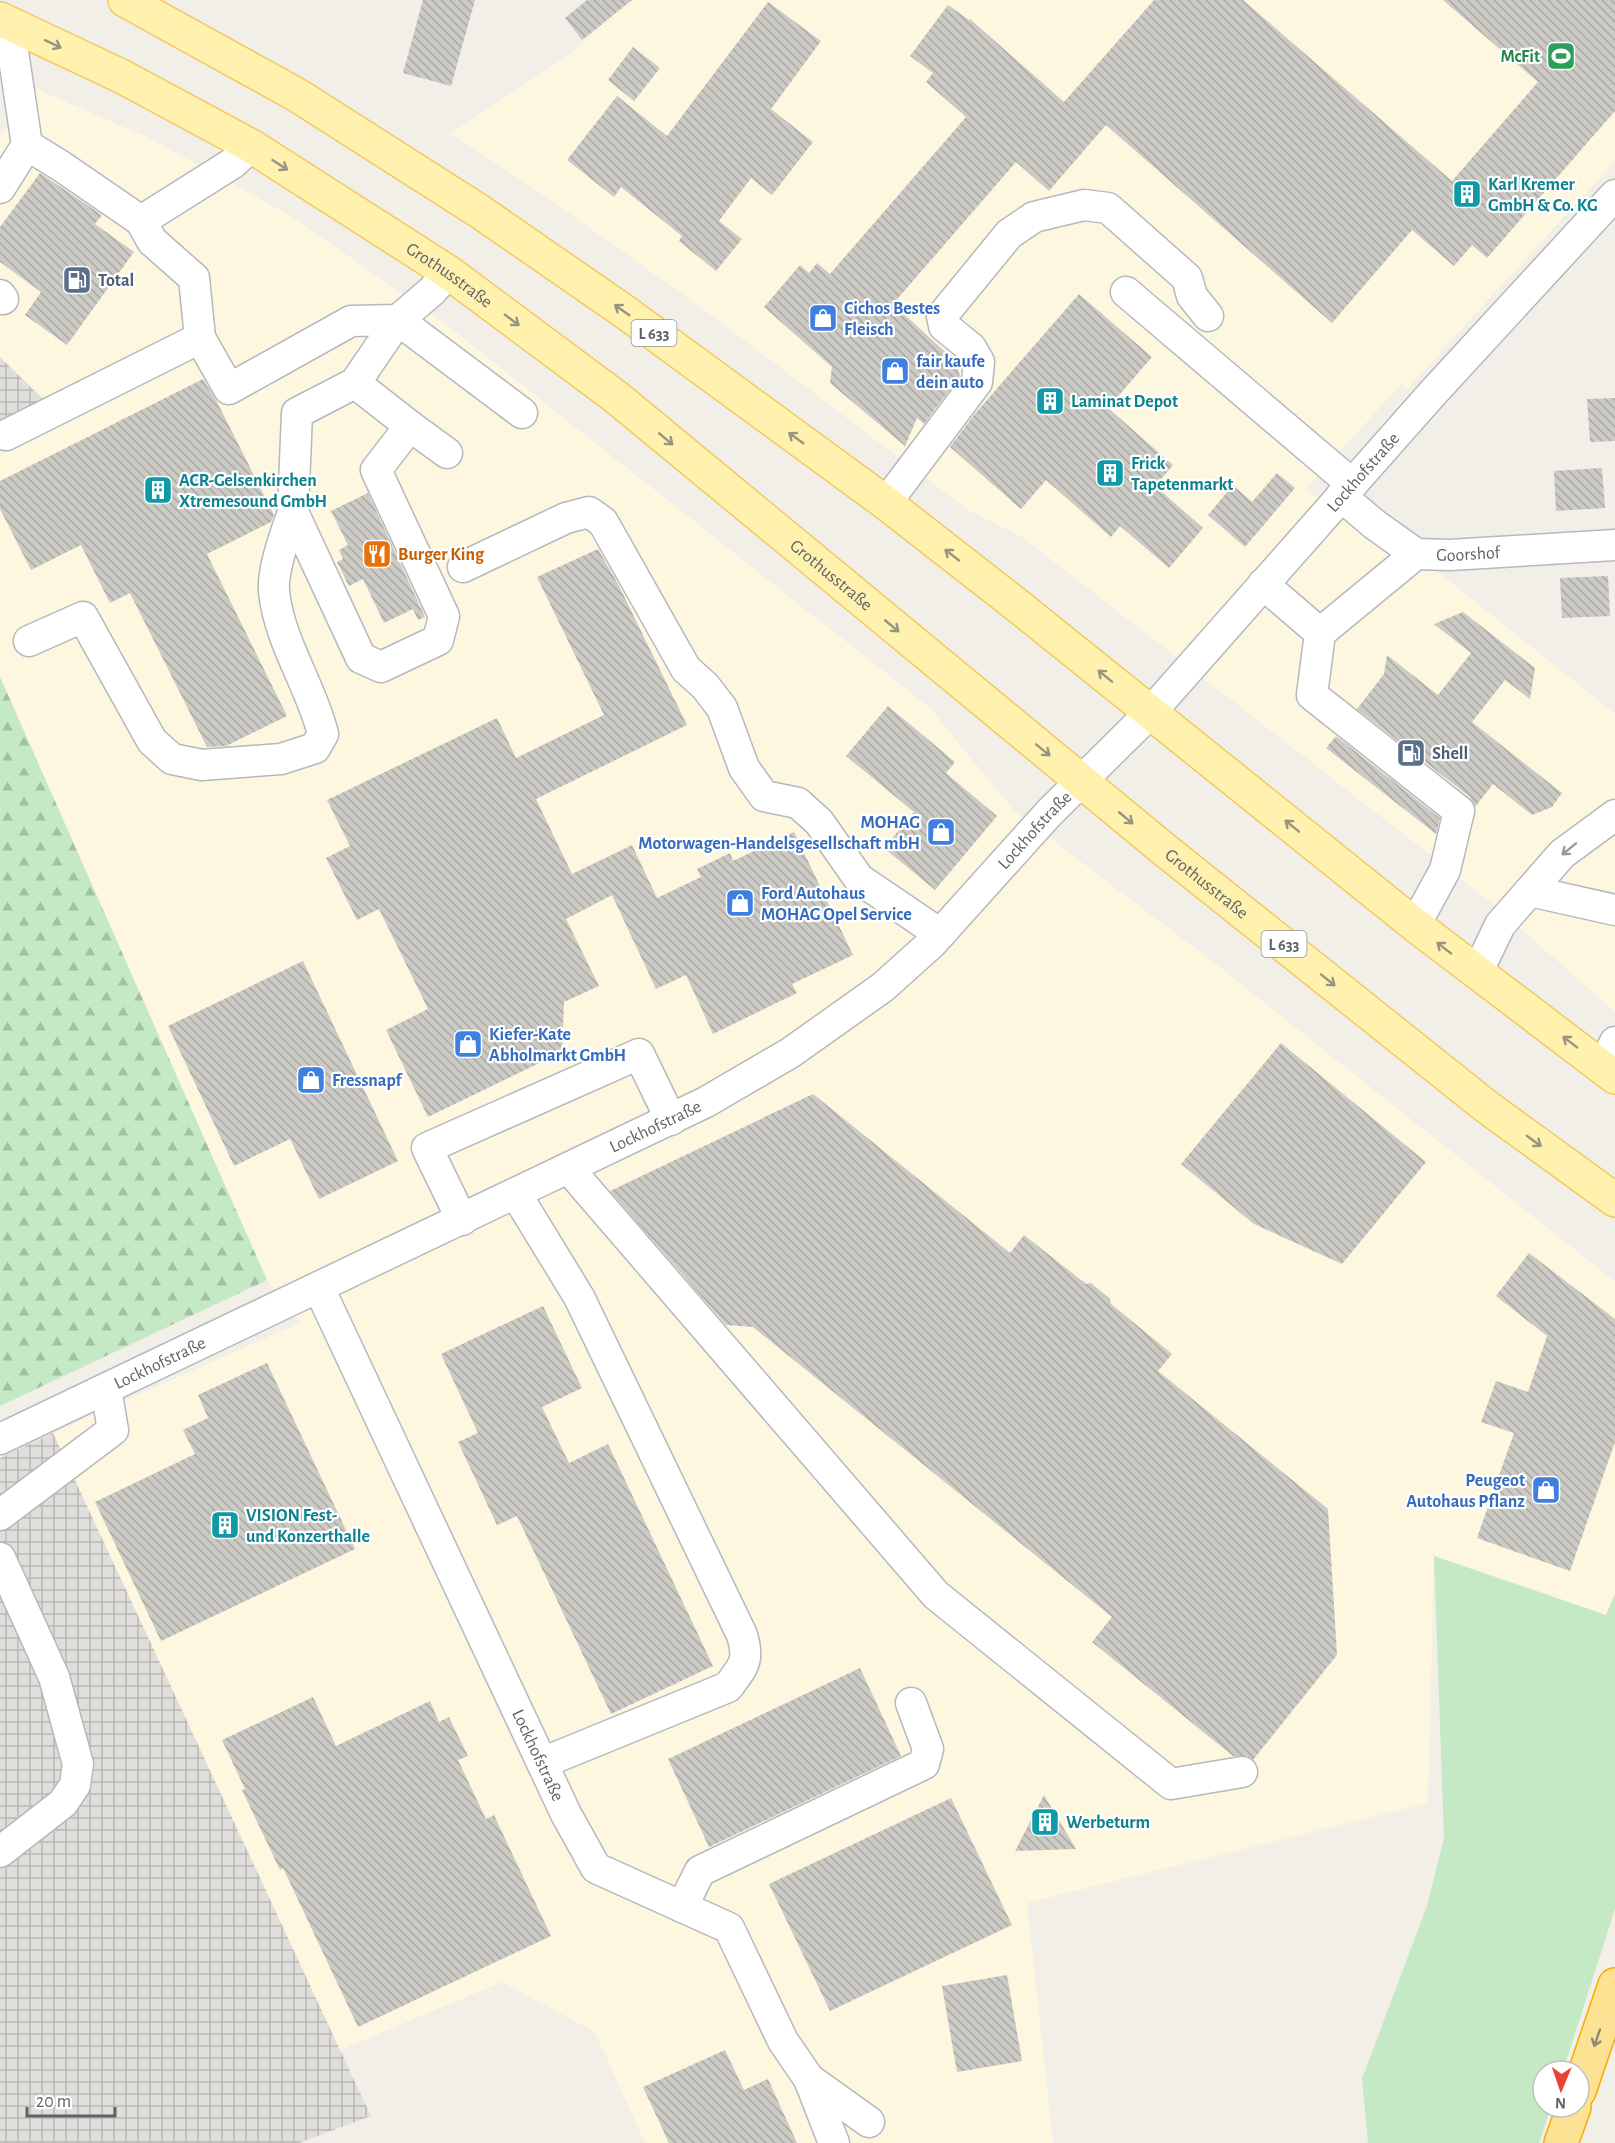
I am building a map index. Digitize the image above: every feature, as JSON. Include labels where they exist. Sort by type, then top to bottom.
[{"type":"highway","points":[[1590,2059],[1615,1985]]},
{"type":"highway","points":[[1561,2143],[1570,2119]]},
{"type":"main road","name":"L 633","points":[[125,0],[297,95],[479,211],[626,312],[886,503],[1477,974],[1611,1062]]},
{"type":"main road","name":"Grothusstraße","points":[[0,19],[123,77],[251,146],[448,272],[616,397],[1166,851],[1487,1107],[1615,1200]]},
{"type":"street","points":[[0,32],[13,52],[27,145],[0,188]]},
{"type":"street","points":[[27,145],[141,221],[152,241],[194,278],[200,338],[229,389],[351,321],[398,320],[522,412]]},
{"type":"street","points":[[141,221],[233,163],[251,146]]},
{"type":"street","name":"Lockhofstraße","points":[[0,1439],[671,1120],[790,1053],[883,987],[940,934],[1049,813],[1150,713],[1346,490],[1615,195]]},
{"type":"street","points":[[886,503],[976,381],[979,362],[971,348],[944,326],[942,316],[1009,234],[1034,217],[1084,205],[1107,208],[1187,278],[1192,296],[1208,316]]},
{"type":"street","points":[[29,641],[83,617],[152,741],[172,759],[202,765],[281,759],[315,748],[323,734],[320,719],[285,638],[274,590],[280,546],[293,512],[297,414],[355,383],[398,320],[432,291],[448,272]]},
{"type":"street","name":"Goorshof","points":[[1126,292],[1346,490],[1374,524],[1416,554],[1450,555],[1615,545]]},
{"type":"street","points":[[6,435],[200,338]]},
{"type":"street","points":[[355,383],[447,453]]},
{"type":"street","points":[[293,512],[361,658],[381,666],[438,640],[444,616],[376,470],[410,426]]},
{"type":"street","points":[[463,567],[566,518],[589,512],[603,522],[686,669],[705,686],[722,708],[744,768],[764,796],[798,803],[819,822],[859,879],[940,934]]},
{"type":"street","points":[[1415,925],[1445,870],[1460,811],[1312,695],[1320,633],[1416,554]]},
{"type":"street","points":[[1263,584],[1320,633]]},
{"type":"street","points":[[1477,974],[1500,925],[1562,854],[1610,820]]},
{"type":"street","points":[[1530,891],[1615,910]]},
{"type":"street","points":[[462,1220],[427,1148],[639,1054],[671,1120]]},
{"type":"street","points":[[569,1169],[936,1595],[1171,1784],[1242,1772]]},
{"type":"street","points":[[516,1194],[579,1297],[742,1635],[747,1651],[743,1666],[728,1687],[542,1763]]},
{"type":"street","name":"Lockhofstraße","points":[[319,1288],[566,1814],[596,1868],[729,1928],[783,2042],[809,2079],[869,2122]]},
{"type":"street","points":[[0,1515],[112,1430],[106,1389]]},
{"type":"street","points":[[0,1558],[54,1677],[78,1764],[75,1785],[63,1803],[0,1852]]},
{"type":"street","points":[[682,1907],[700,1871],[924,1764],[927,1749],[911,1702]]},
{"type":"street","points":[[809,2079],[834,2143]]},
{"type":"shaded area","points":[[631,0],[1615,0],[1615,161],[1408,388],[1401,384],[1305,490],[1435,570],[1615,714],[1615,1012],[1493,904],[1021,536],[967,509],[699,306],[576,218],[451,133],[566,57]]},
{"type":"shaded area","points":[[0,73],[149,138],[291,216],[444,323],[931,709],[1014,811],[1220,967],[1615,1282],[1615,1594],[1606,1615],[1434,1556],[1428,1803],[1027,1903],[1053,2143],[645,2143],[595,2032],[502,1982],[340,2050],[53,1433],[300,1323],[267,1280],[0,677],[0,435],[54,410],[0,357],[0,136],[10,123],[0,84]]},
{"type":"shaded area","points":[[0,357],[54,410],[0,435]]},
{"type":"shaded area","points":[[53,1433],[371,2116],[299,2143],[0,2143],[0,1458]]},
{"type":"green space","points":[[0,677],[267,1280],[0,1406]]},
{"type":"green space","points":[[1434,1556],[1606,1615],[1615,1594],[1615,1909],[1567,2059],[1531,2059],[1531,2119],[1547,2119],[1539,2143],[1368,2143],[1362,2079],[1427,1906],[1444,1838]]},
{"type":"building","points":[[423,0],[475,0],[451,86],[403,73]]},
{"type":"building","points":[[587,0],[632,0],[582,40],[565,18]]},
{"type":"building","points":[[1154,0],[1243,0],[1452,181],[1538,82],[1443,0],[1615,0],[1615,111],[1487,258],[1472,245],[1454,266],[1412,230],[1332,323],[1106,125],[1049,191],[1016,162],[893,304],[956,362],[960,376],[924,424],[917,418],[905,446],[830,383],[832,367],[764,307],[800,265],[809,273],[817,263],[830,274],[966,117],[926,82],[933,73],[910,56],[948,5],[970,19],[1064,102]]},
{"type":"building","points":[[768,2],[821,41],[771,109],[813,142],[772,195],[751,178],[719,221],[742,239],[716,271],[679,241],[682,236],[621,187],[614,197],[567,160],[617,96],[667,136]]},
{"type":"building","points":[[633,47],[660,68],[634,101],[608,80]]},
{"type":"building","points":[[40,173],[102,215],[95,224],[134,252],[67,345],[25,315],[41,292],[0,262],[0,227]]},
{"type":"building","name":"Laminat Depot","points":[[1079,294],[1152,357],[1108,408],[1173,465],[1155,486],[1203,528],[1169,568],[1120,526],[1111,537],[1046,480],[1021,509],[950,447],[974,415]]},
{"type":"building","points":[[203,379],[216,400],[274,515],[271,522],[207,554],[287,716],[226,746],[207,747],[130,593],[110,603],[81,545],[31,570],[0,509],[0,481]]},
{"type":"building","points":[[1615,398],[1615,441],[1590,442],[1587,399]]},
{"type":"building","points":[[1602,468],[1605,508],[1556,511],[1554,471]]},
{"type":"building","points":[[1277,473],[1295,488],[1245,547],[1208,515],[1233,485],[1252,502]]},
{"type":"building","name":"Burger King","points":[[368,493],[425,617],[418,620],[413,609],[384,623],[363,579],[349,586],[337,562],[343,559],[339,550],[348,545],[331,511]]},
{"type":"building","points":[[598,549],[618,584],[687,725],[536,799],[572,874],[632,845],[657,898],[701,877],[697,869],[730,853],[733,861],[794,832],[853,955],[792,984],[797,993],[713,1034],[686,975],[656,989],[612,895],[566,919],[599,986],[564,1002],[562,1052],[428,1117],[386,1030],[428,1009],[379,909],[357,920],[326,858],[350,846],[327,800],[497,718],[516,758],[604,715],[537,577]]},
{"type":"building","points":[[1608,576],[1610,616],[1562,618],[1560,578]]},
{"type":"building","points":[[1463,612],[1535,668],[1530,699],[1505,680],[1472,722],[1562,793],[1552,807],[1532,815],[1493,784],[1475,807],[1470,797],[1357,709],[1384,674],[1387,655],[1438,695],[1471,653],[1434,624]]},
{"type":"building","points":[[888,706],[955,762],[946,773],[997,816],[935,890],[884,848],[914,812],[846,756]]},
{"type":"building","points":[[1336,736],[1440,818],[1436,834],[1326,748]]},
{"type":"building","name":"Fressnapf","points":[[303,961],[398,1161],[319,1199],[290,1139],[234,1166],[168,1026]]},
{"type":"building","points":[[1281,1043],[1426,1162],[1342,1264],[1254,1224],[1181,1164]]},
{"type":"building","points":[[813,1094],[1010,1253],[1024,1235],[1086,1284],[1091,1283],[1110,1299],[1111,1304],[1172,1354],[1158,1371],[1328,1509],[1337,1655],[1253,1760],[1247,1756],[1233,1756],[1092,1642],[1112,1617],[753,1327],[726,1325],[610,1191]]},
{"type":"building","name":"Peugeot Autohaus Pflanz","points":[[1529,1253],[1615,1319],[1615,1442],[1570,1571],[1477,1538],[1514,1433],[1481,1422],[1496,1381],[1528,1392],[1547,1336],[1496,1296]]},
{"type":"building","points":[[543,1306],[582,1388],[542,1407],[569,1463],[608,1444],[713,1666],[611,1714],[517,1516],[497,1525],[458,1442],[478,1433],[441,1354]]},
{"type":"building","name":"VISION Fest- und Konzerthalle","points":[[267,1363],[355,1549],[161,1641],[95,1502],[195,1454],[183,1430],[208,1418],[198,1395]]},
{"type":"building","points":[[860,1668],[901,1756],[709,1847],[668,1759]]},
{"type":"building","points":[[313,1697],[336,1746],[430,1701],[439,1722],[449,1717],[468,1756],[458,1760],[486,1819],[494,1815],[551,1936],[358,2027],[283,1868],[280,1870],[242,1790],[245,1789],[222,1740]]},
{"type":"building","name":"Werbeturm","points":[[1044,1795],[1076,1849],[1015,1851]]},
{"type":"building","points":[[951,1798],[1012,1925],[830,2011],[769,1884]]},
{"type":"building","points":[[1007,1975],[1022,2061],[957,2072],[942,1986]]},
{"type":"building","points":[[725,2050],[744,2090],[768,2079],[797,2143],[669,2143],[643,2087]]},
{"type":"place","name":"McFit","points":[[1561,56]]},
{"type":"place","name":"Karl Kremer GmbH & Co. KG","points":[[1467,194]]},
{"type":"place","name":"Total","points":[[77,280]]},
{"type":"place","name":"Cichos Bestes Fleisch","points":[[823,318]]},
{"type":"place","name":"fair kaufe dein auto","points":[[895,371]]},
{"type":"place","name":"Laminat Depot","points":[[1050,401]]},
{"type":"place","name":"Frick Tapetenmarkt","points":[[1110,473]]},
{"type":"place","name":"ACR-Gelsenkirchen Xtremesound GmbH","points":[[158,490]]},
{"type":"place","name":"Burger King","points":[[377,554]]},
{"type":"place","name":"Shell","points":[[1411,753]]},
{"type":"place","name":"MOHAG Motorwagen-Handelsgesellschaft mbH","points":[[941,832]]},
{"type":"place","name":"Ford Autohaus MOHAG Opel Service","points":[[740,903]]},
{"type":"place","name":"Kiefer-Kate Abholmarkt GmbH","points":[[468,1044]]},
{"type":"place","name":"Fressnapf","points":[[311,1080]]},
{"type":"place","name":"Peugeot Autohaus Pflanz","points":[[1546,1490]]},
{"type":"place","name":"VISION Fest- und Konzerthalle","points":[[225,1525]]},
{"type":"place","name":"Werbeturm","points":[[1045,1822]]}]
